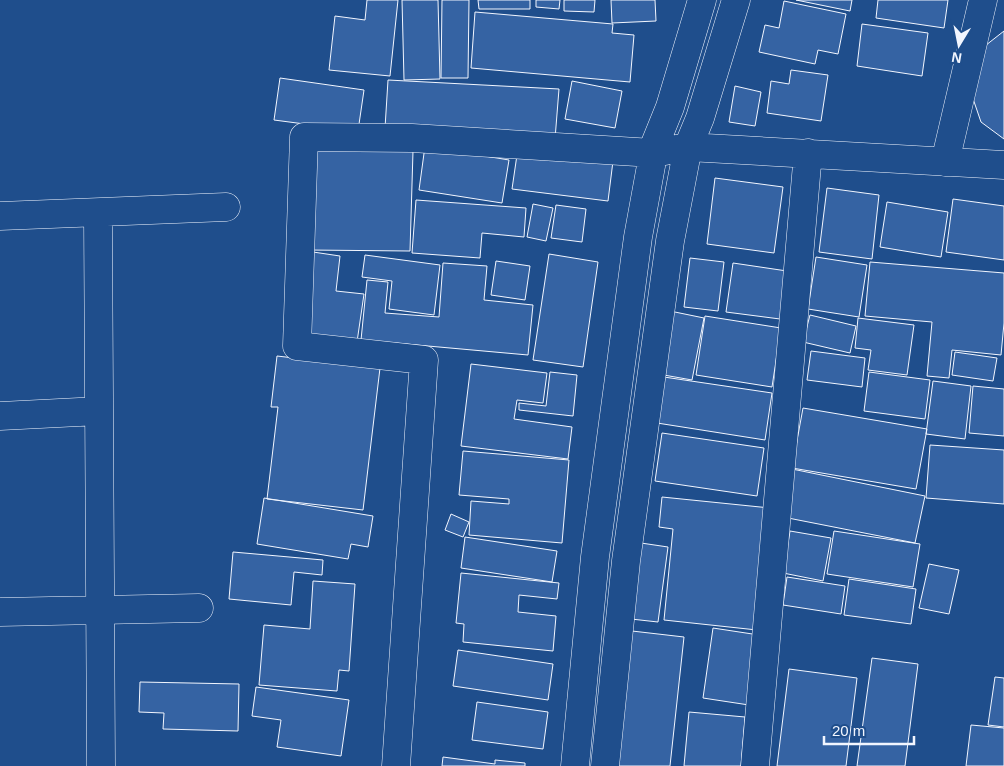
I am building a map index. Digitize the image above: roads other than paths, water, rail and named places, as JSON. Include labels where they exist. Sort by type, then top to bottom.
[{"type":"street","points":[[575,766],[595,557],[638,237],[653,152],[670,107],[702,0]]},
{"type":"street","points":[[605,766],[626,561],[670,241],[688,147],[700,118],[736,0]]},
{"type":"street","points":[[946,162],[983,0]]},
{"type":"street","points":[[396,766],[424,360],[297,346],[304,137],[412,138],[653,152],[688,147],[1004,165]]},
{"type":"street","points":[[755,766],[808,154]]},
{"type":"street","points":[[0,216],[226,208]]},
{"type":"street","points":[[98,213],[102,766]]},
{"type":"street","points":[[0,416],[99,411]]},
{"type":"street","points":[[0,612],[199,608]]}]
